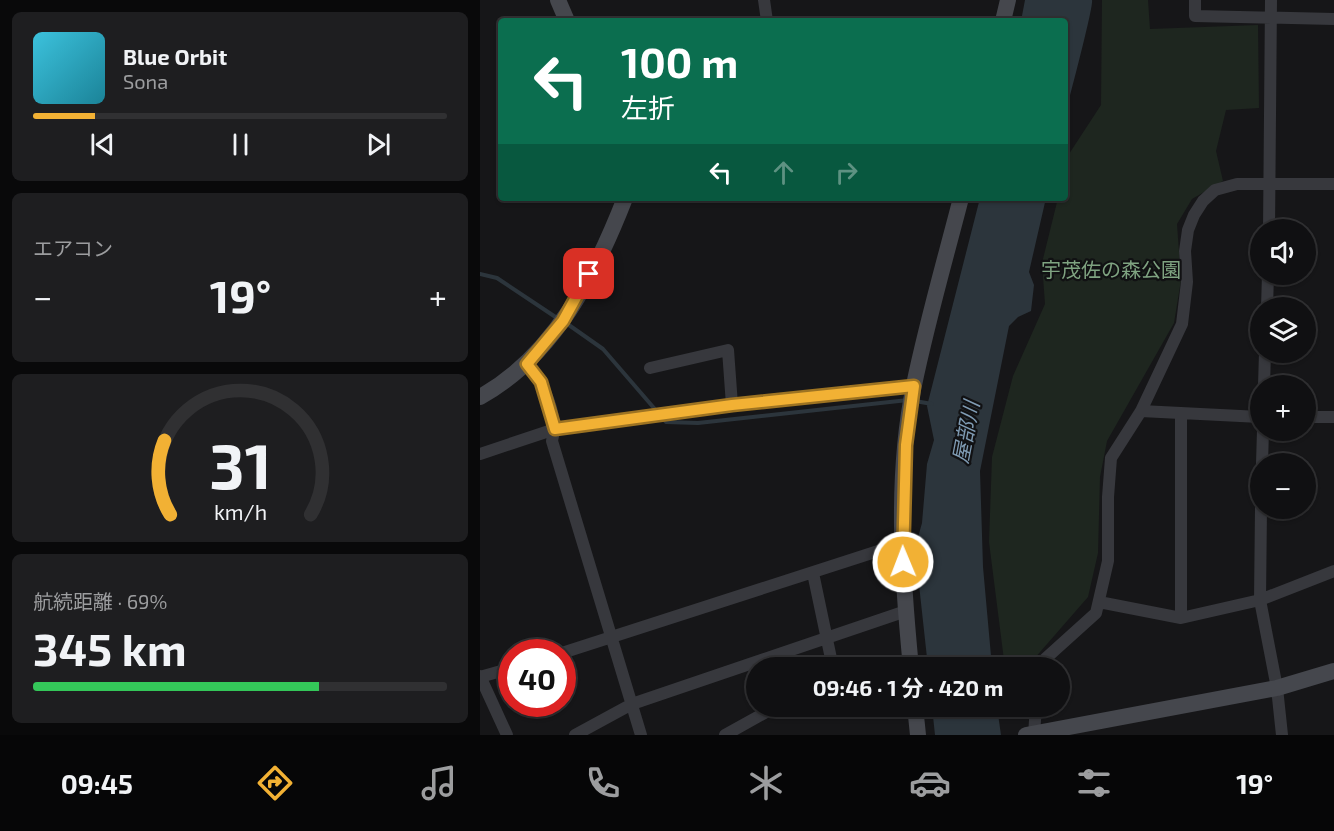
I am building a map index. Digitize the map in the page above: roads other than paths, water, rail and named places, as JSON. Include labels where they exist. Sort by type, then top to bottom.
[{"type":"street","points":[[558,0],[566,18]]},
{"type":"street","points":[[764,0],[767,18]]},
{"type":"street","points":[[1005,18],[1008,0]]},
{"type":"street","points":[[1196,0],[1195,16],[1271,19],[1334,18]]},
{"type":"street","points":[[1269,219],[1271,0]]},
{"type":"street","points":[[1047,657],[1096,613],[1108,561],[1108,497],[1111,458],[1141,411],[1182,324],[1187,282],[1185,251],[1188,230],[1194,214],[1215,190],[1237,184],[1271,182],[1334,184]]},
{"type":"street","points":[[480,398],[501,386],[527,364],[563,321],[607,240],[624,201]]},
{"type":"street","points":[[908,657],[903,543],[906,445],[914,386],[960,201]]},
{"type":"street","points":[[650,368],[728,351],[732,405]]},
{"type":"street","points":[[527,364],[541,382],[555,429],[552,441],[641,735]]},
{"type":"street","points":[[480,454],[555,429],[732,405],[914,386]]},
{"type":"street","points":[[1141,411],[1181,415],[1250,417]]},
{"type":"street","points":[[1181,415],[1181,618]]},
{"type":"street","points":[[1316,417],[1334,417]]},
{"type":"street","points":[[1261,519],[1260,600],[1277,688],[1282,735]]},
{"type":"street","points":[[576,649],[903,543]]},
{"type":"street","points":[[1099,602],[1181,618],[1260,600],[1334,571]]},
{"type":"street","points":[[813,573],[831,657]]},
{"type":"street","points":[[575,735],[632,705],[906,611]]},
{"type":"street","points":[[1034,717],[1031,734],[1277,688],[1334,671]]},
{"type":"street","points":[[498,672],[480,677],[507,735]]},
{"type":"street","points":[[725,735],[757,717]]},
{"type":"street","points":[[916,717],[918,735]]},
{"type":"water","points":[[1025,0],[1092,0],[1068,103],[1068,18],[1022,18]]},
{"type":"water","name":"屋部川","points":[[979,201],[1045,201],[1029,272],[1034,285],[1031,311],[1018,317],[1009,326],[980,471],[983,567],[991,657],[927,657],[915,548],[922,523],[927,464],[934,440],[927,406]]},
{"type":"water","points":[[933,717],[998,717],[1001,735],[935,735]]},
{"type":"waterway","points":[[480,274],[497,278],[557,318]]},
{"type":"waterway","points":[[566,323],[603,349],[666,422],[698,423],[908,400]]},
{"type":"waterway","points":[[915,401],[932,404]]},
{"type":"park label","name":"宇茂佐の森公園","points":[[1111,269]]}]
